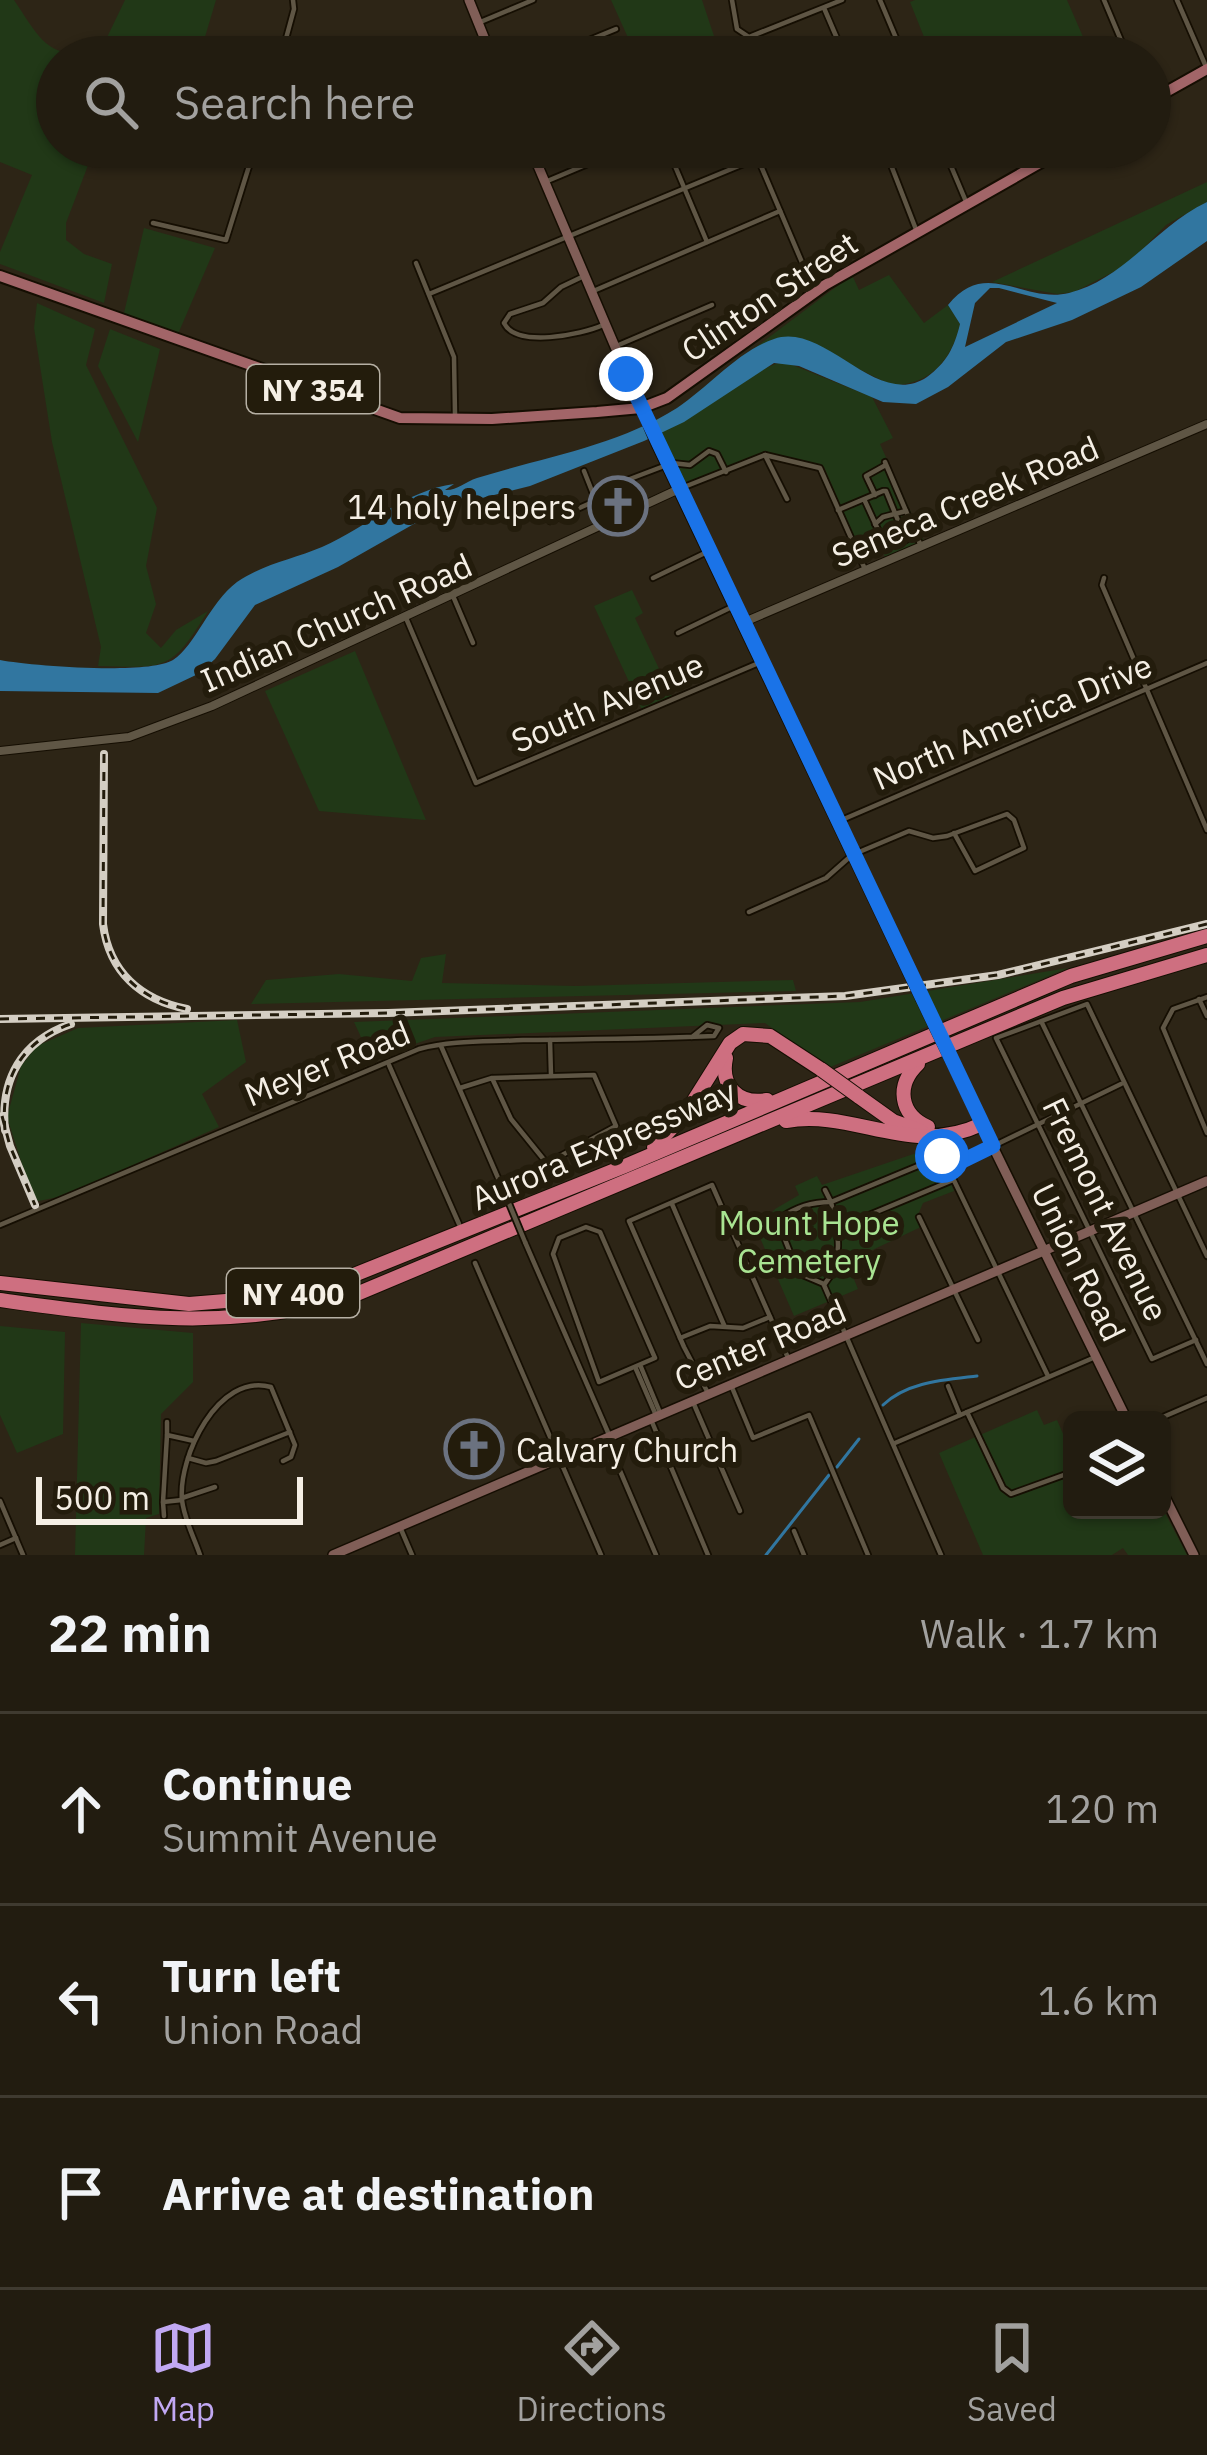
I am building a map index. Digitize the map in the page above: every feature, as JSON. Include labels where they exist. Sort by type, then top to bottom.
[{"type":"highway","name":"Aurora Expressway","points":[[0,1283],[189,1304],[301,1292],[384,1266],[1071,976],[1207,936]]},
{"type":"highway","name":"Aurora Expressway","points":[[0,1300],[187,1321],[294,1311],[347,1298],[1063,998],[1207,955]]},
{"type":"highway","points":[[625,1166],[669,1134],[730,1043],[743,1034],[770,1036],[885,1121],[919,1137]]},
{"type":"highway","points":[[783,1097],[754,1102],[731,1090],[724,1061],[738,1041],[769,1038],[820,1071]]},
{"type":"highway","points":[[931,1054],[909,1073],[903,1100],[911,1118],[937,1138]]},
{"type":"highway","points":[[856,1098],[937,1138],[980,1120]]},
{"type":"highway","points":[[757,1127],[813,1119],[919,1137],[954,1135],[980,1120]]},
{"type":"main road","points":[[469,0],[484,36]]},
{"type":"main road","points":[[1171,89],[1207,69]]},
{"type":"main road","name":"Union Road","points":[[539,168],[656,442],[1123,1411]]},
{"type":"main road","name":"Clinton Street","points":[[0,276],[388,416],[455,420],[642,412],[815,292],[1031,168]]},
{"type":"main road","name":"Center Road","points":[[333,1555],[1207,1181]]},
{"type":"main road","points":[[1171,1509],[1194,1555]]},
{"type":"street","points":[[286,36],[292,0]]},
{"type":"street","points":[[478,23],[533,0]]},
{"type":"street","points":[[732,0],[737,29],[748,36]]},
{"type":"street","points":[[752,36],[842,0]]},
{"type":"street","points":[[880,0],[895,36]]},
{"type":"street","points":[[1104,0],[1119,36]]},
{"type":"street","points":[[1178,0],[1207,69]]},
{"type":"street","points":[[824,8],[836,36]]},
{"type":"street","points":[[599,36],[616,29]]},
{"type":"street","points":[[153,223],[226,240],[248,168]]},
{"type":"street","points":[[545,182],[578,168]]},
{"type":"street","points":[[676,168],[707,242]]},
{"type":"street","points":[[429,294],[733,168]]},
{"type":"street","points":[[762,168],[815,292]]},
{"type":"street","points":[[892,168],[917,232]]},
{"type":"street","points":[[952,168],[967,204]]},
{"type":"street","points":[[591,292],[780,211]]},
{"type":"street","points":[[416,262],[454,357],[455,420]]},
{"type":"street","points":[[584,276],[543,303],[510,314],[504,323],[506,330],[516,336],[579,335],[604,325]]},
{"type":"street","points":[[614,346],[712,304]]},
{"type":"street","name":"Seneca Creek Road","points":[[742,623],[1207,424]]},
{"type":"street","points":[[550,520],[667,464],[691,465],[709,451],[717,454],[726,472]]},
{"type":"street","points":[[765,455],[787,499]]},
{"type":"street","points":[[679,489],[765,455],[820,468],[865,570]]},
{"type":"street","points":[[875,494],[867,473],[886,464],[921,546]]},
{"type":"street","points":[[584,470],[605,524]]},
{"type":"street","name":"Indian Church Road","points":[[0,751],[129,737],[244,693],[679,489]]},
{"type":"street","points":[[838,510],[875,494],[886,491],[904,542],[886,548],[865,499]]},
{"type":"street","points":[[878,523],[906,512]]},
{"type":"street","points":[[653,578],[708,551]]},
{"type":"street","points":[[1104,578],[1102,585],[1207,830]]},
{"type":"street","points":[[454,596],[473,643]]},
{"type":"street","points":[[678,633],[734,606]]},
{"type":"street","name":"South Avenue","points":[[406,618],[476,784],[761,662]]},
{"type":"street","name":"North America Drive","points":[[836,823],[1207,663]]},
{"type":"street","points":[[749,912],[826,878],[852,855],[909,831],[933,838],[1006,814],[1014,820],[1024,848],[975,871],[954,833]]},
{"type":"street","points":[[1207,1016],[1203,998],[1173,1009],[1163,1033],[1207,1133]]},
{"type":"street","points":[[1207,1256],[1087,1004],[1041,1021],[1207,1364]]},
{"type":"street","name":"Fremont Avenue","points":[[1041,1021],[996,1038],[1152,1359],[1196,1340]]},
{"type":"street","name":"Meyer Road","points":[[0,1226],[440,1044],[692,1037]]},
{"type":"street","points":[[550,1040],[551,1076]]},
{"type":"street","points":[[440,1044],[656,1555]]},
{"type":"street","points":[[388,1062],[459,1224]]},
{"type":"street","points":[[460,1088],[492,1078],[595,1075],[616,1126],[545,1161],[511,1119],[492,1078]]},
{"type":"street","points":[[948,1168],[1124,1083]]},
{"type":"street","points":[[937,1138],[1048,1376]]},
{"type":"street","points":[[941,1555],[824,1285],[798,1273],[778,1224],[792,1210],[811,1202],[831,1202],[942,1156]]},
{"type":"street","points":[[838,1228],[953,1180]]},
{"type":"street","points":[[710,1395],[629,1221],[712,1185],[789,1360]]},
{"type":"street","points":[[824,1285],[838,1262],[838,1228],[825,1190]]},
{"type":"street","points":[[671,1203],[724,1325]]},
{"type":"street","points":[[919,1217],[978,1340]]},
{"type":"street","points":[[586,1227],[600,1232],[655,1358],[639,1368],[599,1382],[553,1254],[559,1238],[586,1227]]},
{"type":"street","points":[[475,1263],[601,1555]]},
{"type":"street","points":[[680,1338],[724,1325],[748,1327],[770,1317]]},
{"type":"street","points":[[895,1443],[1096,1357]]},
{"type":"street","points":[[639,1368],[708,1555]]},
{"type":"street","points":[[200,1555],[182,1499],[183,1472],[215,1406],[260,1384],[271,1387],[294,1451],[283,1461]]},
{"type":"street","points":[[731,1385],[753,1438],[809,1415],[868,1555]]},
{"type":"street","points":[[948,1386],[1011,1494],[1063,1475]]},
{"type":"street","points":[[1171,1414],[1207,1398]]},
{"type":"street","points":[[693,1402],[740,1511]]},
{"type":"street","points":[[164,1516],[167,1422]]},
{"type":"street","points":[[188,1458],[217,1461],[290,1432]]},
{"type":"street","points":[[166,1435],[195,1441]]},
{"type":"street","points":[[163,1502],[214,1487]]},
{"type":"street","points":[[0,1501],[22,1555]]},
{"type":"street","points":[[400,1527],[412,1555]]},
{"type":"street","points":[[794,1531],[804,1555]]},
{"type":"street","points":[[0,1544],[16,1538]]},
{"type":"green space","points":[[0,0],[14,0],[40,36],[36,36],[36,168],[87,168],[66,223],[66,240],[84,254],[112,264],[104,303],[0,264],[0,252],[32,175],[0,162]]},
{"type":"green space","points":[[125,0],[216,0],[205,36],[108,36]]},
{"type":"green space","points":[[611,0],[702,0],[714,36],[627,36]]},
{"type":"green space","points":[[1067,0],[1083,36],[924,36],[910,2]]},
{"type":"green space","points":[[1207,182],[1207,202],[1166,225],[1127,265],[1074,292],[1057,294],[992,282]]},
{"type":"green space","points":[[144,228],[215,248],[178,334],[124,313]]},
{"type":"green space","points":[[852,275],[859,290],[889,275],[924,323],[948,305],[960,324],[937,368],[917,381],[891,385],[801,340],[774,339],[744,356]]},
{"type":"green space","points":[[37,303],[95,329],[86,365],[157,508],[146,566],[156,604],[146,633],[161,648],[176,630],[208,611],[185,645],[165,662],[98,666],[101,647],[52,442],[34,328]]},
{"type":"green space","points":[[110,329],[160,349],[138,442],[98,366]]},
{"type":"green space","points":[[785,362],[872,397],[893,438],[880,444],[924,541],[885,557],[873,532],[855,539],[824,467],[765,455],[679,489],[654,436],[758,372]]},
{"type":"green space","points":[[632,590],[643,613],[635,618],[672,696],[642,710],[594,606]]},
{"type":"green space","points":[[355,651],[426,820],[319,811],[265,691]]},
{"type":"green space","points":[[446,954],[442,983],[576,986],[793,980],[796,991],[251,1004],[266,980],[339,974],[412,981],[421,958]]},
{"type":"green space","points":[[1068,968],[828,1068],[765,1023],[435,1037],[371,1059],[354,1022],[860,1002]]},
{"type":"green space","points":[[237,1020],[246,1062],[202,1094],[219,1127],[63,1196],[34,1202],[7,1117],[21,1066],[37,1046],[78,1028]]},
{"type":"green space","name":"Mount Hope Cemetery","points":[[934,1147],[954,1191],[923,1203],[917,1217],[921,1227],[847,1262],[858,1289],[794,1316],[757,1231],[775,1209],[799,1195],[795,1186],[817,1176],[822,1185]]},
{"type":"green space","points":[[81,1323],[193,1333],[193,1382],[161,1414],[159,1514],[146,1518],[144,1555],[75,1555]]},
{"type":"green space","points":[[0,1326],[65,1332],[63,1434],[17,1453],[0,1415]]},
{"type":"green space","points":[[1037,1410],[1044,1425],[1057,1420],[1063,1434],[1063,1519],[1168,1519],[1187,1555],[1128,1555],[1123,1548],[1112,1555],[983,1555],[939,1453]]},
{"type":"water","points":[[1207,202],[1207,241],[1141,287],[1072,320],[1006,342],[948,387],[916,404],[883,402],[799,366],[774,363],[684,422],[644,441],[530,486],[442,508],[338,567],[255,605],[215,659],[198,674],[158,693],[0,691],[0,660],[116,668],[173,660],[227,591],[247,576],[322,547],[420,494],[454,484],[445,490],[453,489],[630,432],[677,408],[735,361],[774,339],[812,342],[889,383],[908,384],[927,377],[945,360],[955,340],[960,324],[948,305],[962,291],[991,283],[1036,293],[1069,293],[1107,276]],"holes":[[[990,288],[1057,303],[965,347],[975,303]]]},
{"type":"waterway","points":[[883,1405],[914,1387],[977,1376]]},
{"type":"waterway","points":[[837,1467],[859,1439]]},
{"type":"waterway","points":[[766,1555],[829,1475]]},
{"type":"railway","points":[[104,754],[106,941],[130,981],[155,999],[187,1009]]},
{"type":"railway","points":[[0,1019],[388,1013],[845,996],[998,975],[1207,924]]},
{"type":"railway","points":[[5,1130],[6,1095],[17,1065],[39,1041],[71,1024]]},
{"type":"railway","points":[[2,1116],[35,1205]]},
{"type":"place","name":"14 holy helpers","points":[[618,506]]},
{"type":"place","name":"Calvary Church","points":[[474,1449]]},
{"type":"route","points":[[626,374],[993,1146],[948,1168],[942,1156]]}]
